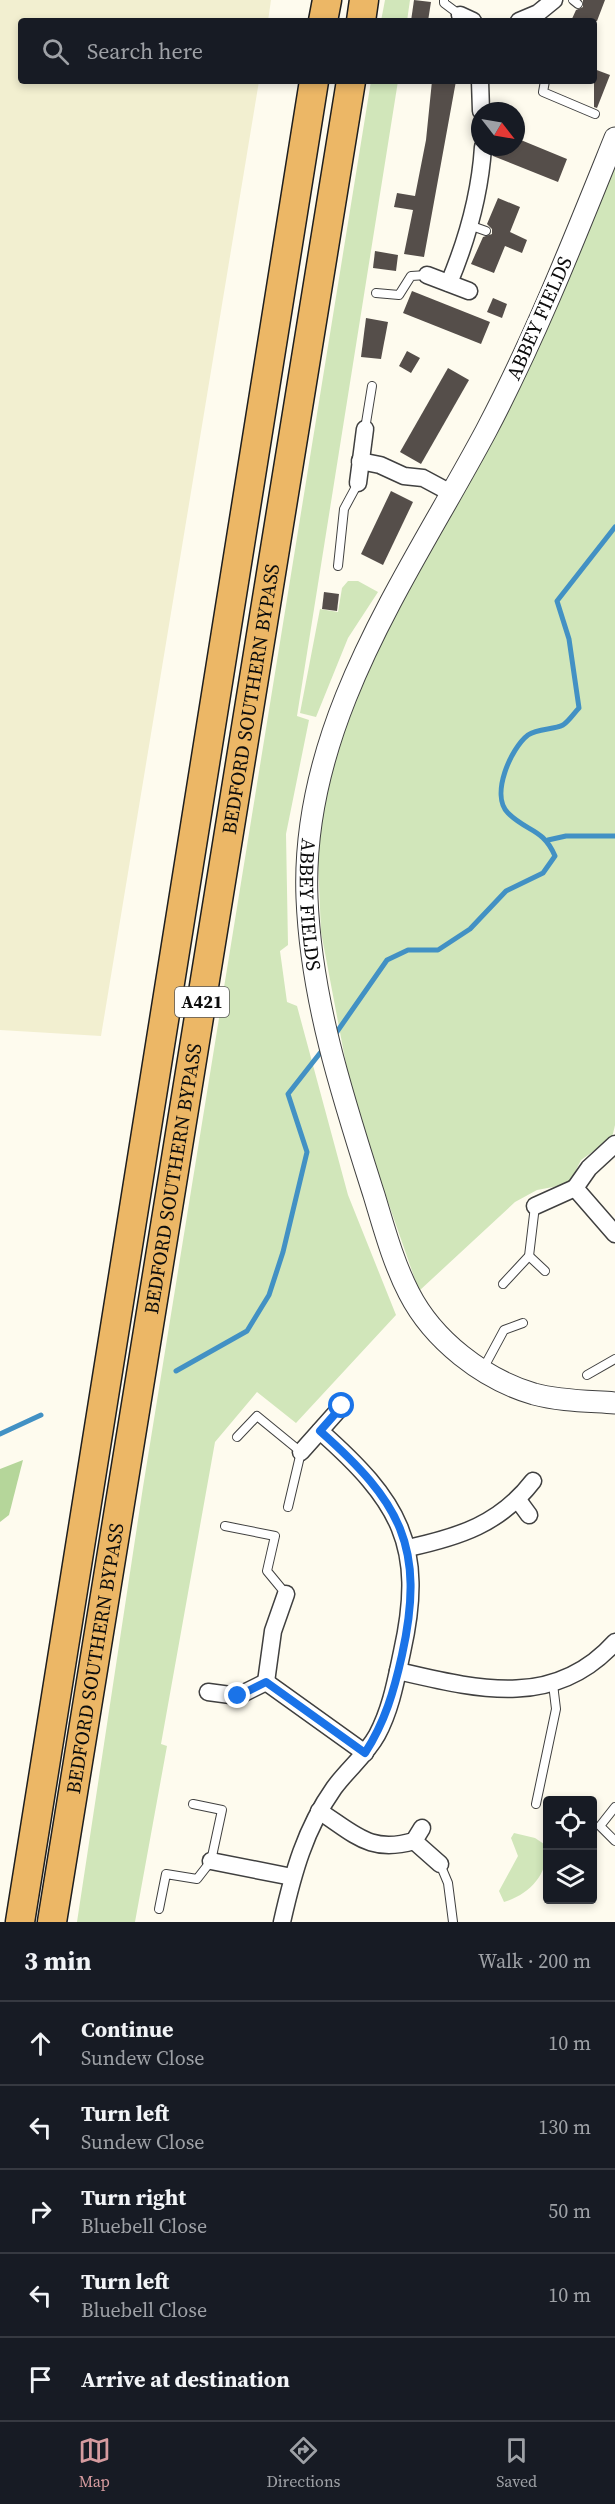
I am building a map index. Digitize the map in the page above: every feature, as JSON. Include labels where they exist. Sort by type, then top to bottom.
[{"type":"highway","points":[[324,18],[327,0]]},
{"type":"highway","points":[[361,18],[364,0]]},
{"type":"highway","name":"BEDFORD SOUTHERN BYPASS","points":[[20,1922],[314,84]]},
{"type":"highway","name":"BEDFORD SOUTHERN BYPASS","points":[[52,1922],[351,84]]},
{"type":"street","points":[[541,17],[554,0]]},
{"type":"street","points":[[480,84],[481,102]]},
{"type":"street","name":"ABBEY FIELDS","points":[[615,138],[560,275],[518,367],[357,667],[335,722],[320,780],[310,837],[307,896],[312,954],[327,1039],[391,1250],[410,1295],[433,1328],[458,1353],[483,1370],[532,1393],[564,1400],[615,1403]]},
{"type":"street","points":[[449,283],[469,225],[481,173],[482,156]]},
{"type":"street","points":[[428,275],[469,291]]},
{"type":"street","points":[[358,483],[365,429]]},
{"type":"street","points":[[360,461],[380,465],[404,476],[423,478],[451,493]]},
{"type":"street","points":[[535,1206],[575,1188],[589,1168],[615,1144]]},
{"type":"street","points":[[575,1188],[615,1234]]},
{"type":"street","points":[[301,1452],[342,1406]]},
{"type":"street","points":[[282,1922],[292,1877],[307,1832],[336,1785],[365,1753],[388,1710],[409,1622],[412,1592],[408,1548],[395,1515],[377,1487],[320,1431]]},
{"type":"street","points":[[408,1548],[475,1530],[518,1500],[533,1482]]},
{"type":"street","points":[[518,1500],[529,1515]]},
{"type":"street","points":[[266,1682],[273,1632],[286,1594]]},
{"type":"street","points":[[398,1671],[456,1684],[496,1689],[525,1689],[553,1684],[575,1674],[603,1656],[615,1642]]},
{"type":"street","points":[[208,1692],[238,1696],[266,1682]]},
{"type":"street","points":[[266,1682],[365,1753]]},
{"type":"street","points":[[319,1811],[380,1847],[396,1847],[418,1835],[440,1864]]},
{"type":"street","points":[[211,1861],[292,1877]]},
{"type":"lane","points":[[444,0],[444,3],[466,18]]},
{"type":"lane","points":[[544,84],[543,92],[595,114]]},
{"type":"lane","points":[[469,225],[486,231]]},
{"type":"lane","points":[[375,293],[399,295],[411,276],[428,275]]},
{"type":"lane","points":[[365,429],[372,386]]},
{"type":"lane","points":[[338,566],[344,508],[358,483]]},
{"type":"lane","points":[[503,1284],[530,1256],[535,1206]]},
{"type":"lane","points":[[530,1256],[545,1271]]},
{"type":"lane","points":[[483,1370],[504,1330],[524,1323]]},
{"type":"lane","points":[[587,1375],[615,1359]]},
{"type":"lane","points":[[237,1437],[257,1416],[301,1452],[288,1507]]},
{"type":"lane","points":[[225,1526],[275,1536],[267,1571],[286,1594]]},
{"type":"lane","points":[[536,1804],[556,1709],[553,1684]]},
{"type":"lane","points":[[159,1909],[166,1874],[197,1879],[211,1861],[222,1810],[193,1804]]},
{"type":"lane","points":[[615,1808],[600,1826],[615,1841]]},
{"type":"lane","points":[[440,1864],[448,1882],[453,1922]]},
{"type":"shaded area","points":[[0,0],[271,0],[268,18],[18,18],[18,84],[259,84],[101,1036],[0,1030]]},
{"type":"green space","points":[[385,0],[410,0],[407,18],[382,18]]},
{"type":"green space","points":[[371,84],[398,84],[297,716],[309,720],[286,834],[288,945],[280,951],[287,1002],[297,1006],[348,1195],[396,1315],[296,1423],[257,1392],[215,1442],[161,1744],[167,1746],[135,1922],[77,1922],[143,1487]]},
{"type":"green space","points":[[615,164],[615,1125],[612,1138],[581,1160],[569,1184],[537,1190],[515,1202],[419,1291],[353,1101],[321,932],[317,836],[330,768],[364,671]]},
{"type":"green space","points":[[348,581],[358,581],[378,592],[348,638],[316,717],[300,713],[320,609],[338,612],[342,588]]},
{"type":"green space","points":[[23,1460],[9,1515],[0,1522],[0,1469]]},
{"type":"green space","points":[[514,1833],[535,1838],[543,1843],[543,1869],[536,1882],[522,1894],[504,1902],[499,1891],[518,1856],[511,1838]]},
{"type":"building","points":[[414,0],[431,2],[428,18],[411,18]]},
{"type":"building","points":[[583,0],[605,0],[597,21],[597,18],[572,18],[576,10],[583,7]]},
{"type":"building","points":[[597,70],[610,75],[597,108],[594,107],[594,84],[597,84]]},
{"type":"building","points":[[432,84],[455,84],[424,257],[404,254],[413,210],[394,207],[397,193],[415,196],[426,140]]},
{"type":"building","points":[[525,142],[567,159],[558,182],[493,156],[525,156]]},
{"type":"building","points":[[498,198],[520,207],[510,232],[527,240],[522,253],[505,246],[494,273],[471,264],[483,237],[492,234],[492,229],[487,224]]},
{"type":"building","points":[[375,251],[398,255],[396,271],[373,268]]},
{"type":"building","points":[[412,291],[490,322],[481,344],[403,313]]},
{"type":"building","points":[[493,298],[507,304],[502,318],[487,312]]},
{"type":"building","points":[[366,318],[388,322],[381,359],[361,357]]},
{"type":"building","points":[[407,351],[420,358],[411,373],[399,366]]},
{"type":"building","points":[[448,368],[469,380],[421,464],[400,452]]},
{"type":"building","points":[[391,491],[413,502],[383,565],[361,554]]},
{"type":"building","points":[[324,592],[339,594],[337,611],[322,609]]},
{"type":"waterway","points":[[334,1036],[387,960],[408,950],[438,950],[470,929],[506,891],[543,873],[555,856],[540,835],[508,813],[503,805],[502,784],[509,761],[528,735],[563,725],[579,708],[569,639],[557,601],[615,527]]},
{"type":"waterway","points":[[548,840],[566,836],[615,836]]},
{"type":"waterway","points":[[176,1371],[247,1331],[269,1295],[283,1252],[307,1152],[288,1094],[324,1048]]},
{"type":"waterway","points":[[0,1434],[41,1415]]},
{"type":"route","points":[[238,1696],[266,1682],[365,1753],[377,1735],[388,1710],[409,1622],[412,1582],[408,1548],[395,1515],[377,1487],[320,1431],[342,1406]]}]
